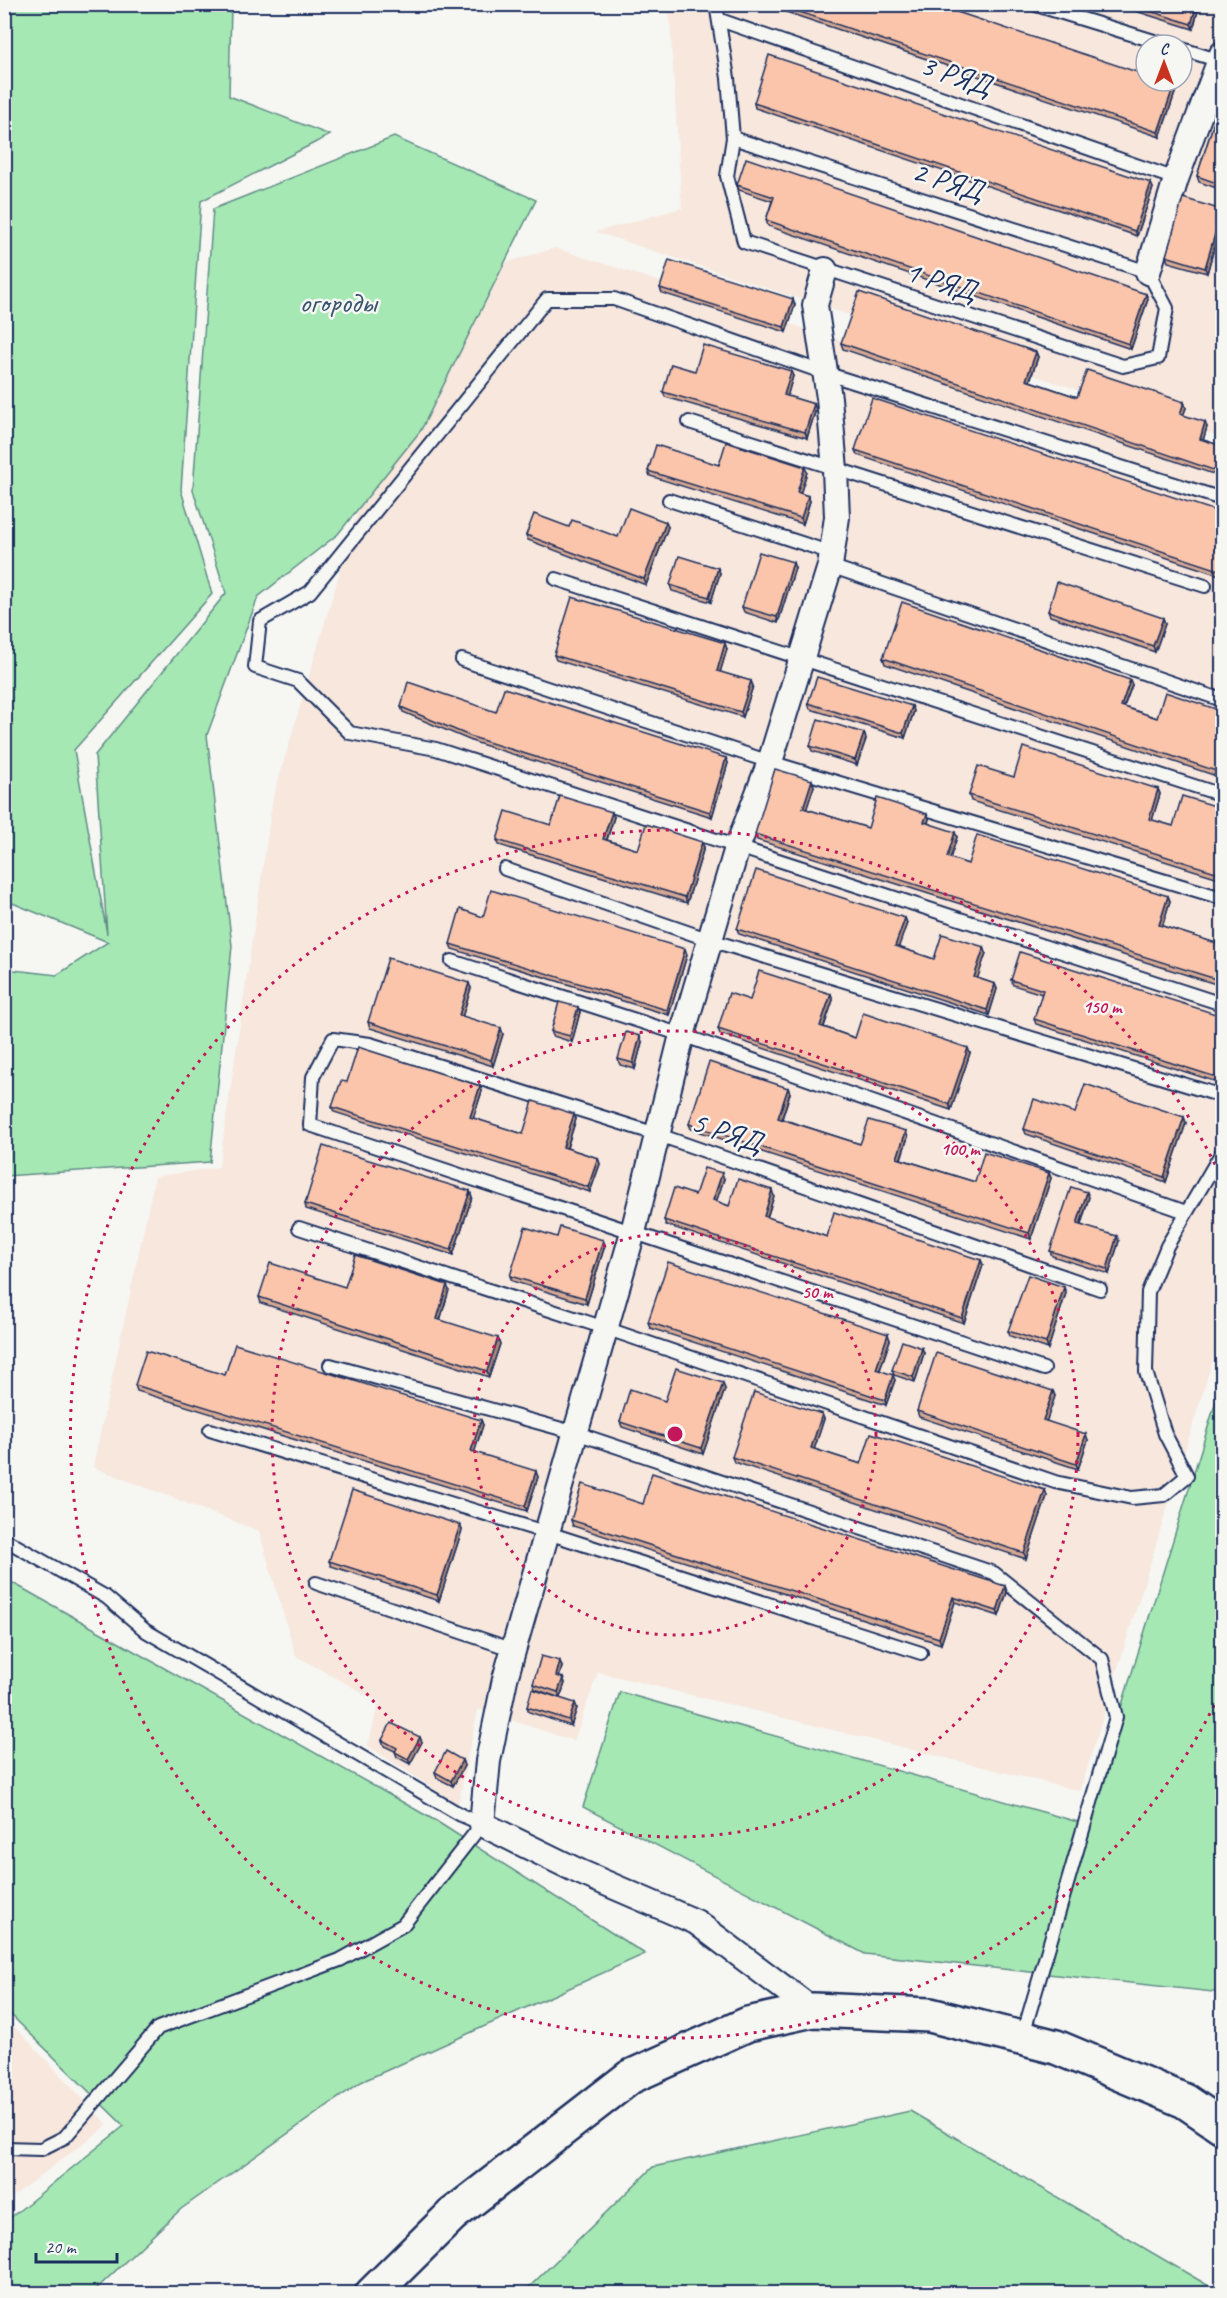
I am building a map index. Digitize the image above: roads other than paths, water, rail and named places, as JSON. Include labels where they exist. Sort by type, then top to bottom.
[{"type":"street","points":[[1148,272],[1176,179],[1221,57]]},
{"type":"street","points":[[813,2010],[696,1922],[580,1872],[482,1824],[494,1726],[633,1232],[682,1035],[737,848],[770,762],[831,560],[837,517],[835,470],[815,305],[825,270]]},
{"type":"street","points":[[372,2294],[452,2215],[630,2078],[748,2024],[813,2010],[930,2015],[1022,2038],[1056,2048],[1185,2101],[1222,2126]]},
{"type":"street","points":[[1185,2101],[1222,2101]]},
{"type":"lane","points":[[716,4],[720,20],[733,138]]},
{"type":"lane","points":[[1033,4],[1134,35]]},
{"type":"lane","name":"3 РЯД","points":[[720,20],[1176,179]]},
{"type":"lane","points":[[1194,52],[1221,57]]},
{"type":"lane","name":"1 РЯД","points":[[733,138],[727,176],[744,242],[825,270],[1123,366],[1158,358],[1167,308],[1148,272]]},
{"type":"lane","name":"2 РЯД","points":[[733,138],[1148,272]]},
{"type":"lane","points":[[1222,499],[825,373],[614,299],[547,299],[310,592],[260,621],[255,667],[298,681],[350,734],[436,749],[1222,1004]]},
{"type":"lane","points":[[689,422],[1205,586]]},
{"type":"lane","points":[[669,500],[1222,700]]},
{"type":"lane","points":[[556,579],[1222,795]]},
{"type":"lane","points":[[462,660],[770,762],[1222,898]]},
{"type":"lane","points":[[505,869],[710,940],[1222,1096]]},
{"type":"lane","points":[[452,961],[682,1035],[1186,1212]]},
{"type":"lane","name":"5 РЯД","points":[[633,1232],[310,1125],[313,1077],[333,1039],[370,1044],[656,1134],[1100,1289]]},
{"type":"lane","points":[[299,1228],[605,1328],[1054,1482],[1132,1498],[1164,1495],[1187,1476],[1165,1434],[1146,1372],[1148,1292],[1167,1246],[1222,1152]]},
{"type":"lane","points":[[633,1232],[1044,1369]]},
{"type":"lane","points":[[330,1365],[576,1433],[994,1573],[1102,1659],[1116,1717],[1022,2038]]},
{"type":"lane","points":[[210,1430],[548,1533],[921,1653]]},
{"type":"lane","points":[[4,1539],[106,1597],[146,1631],[461,1815],[482,1824],[403,1925],[340,1960],[158,2028],[65,2137],[41,2149],[4,2148]]},
{"type":"lane","points":[[316,1583],[514,1650]]},
{"type":"park label","name":"огороды","points":[[338,302]]}]
